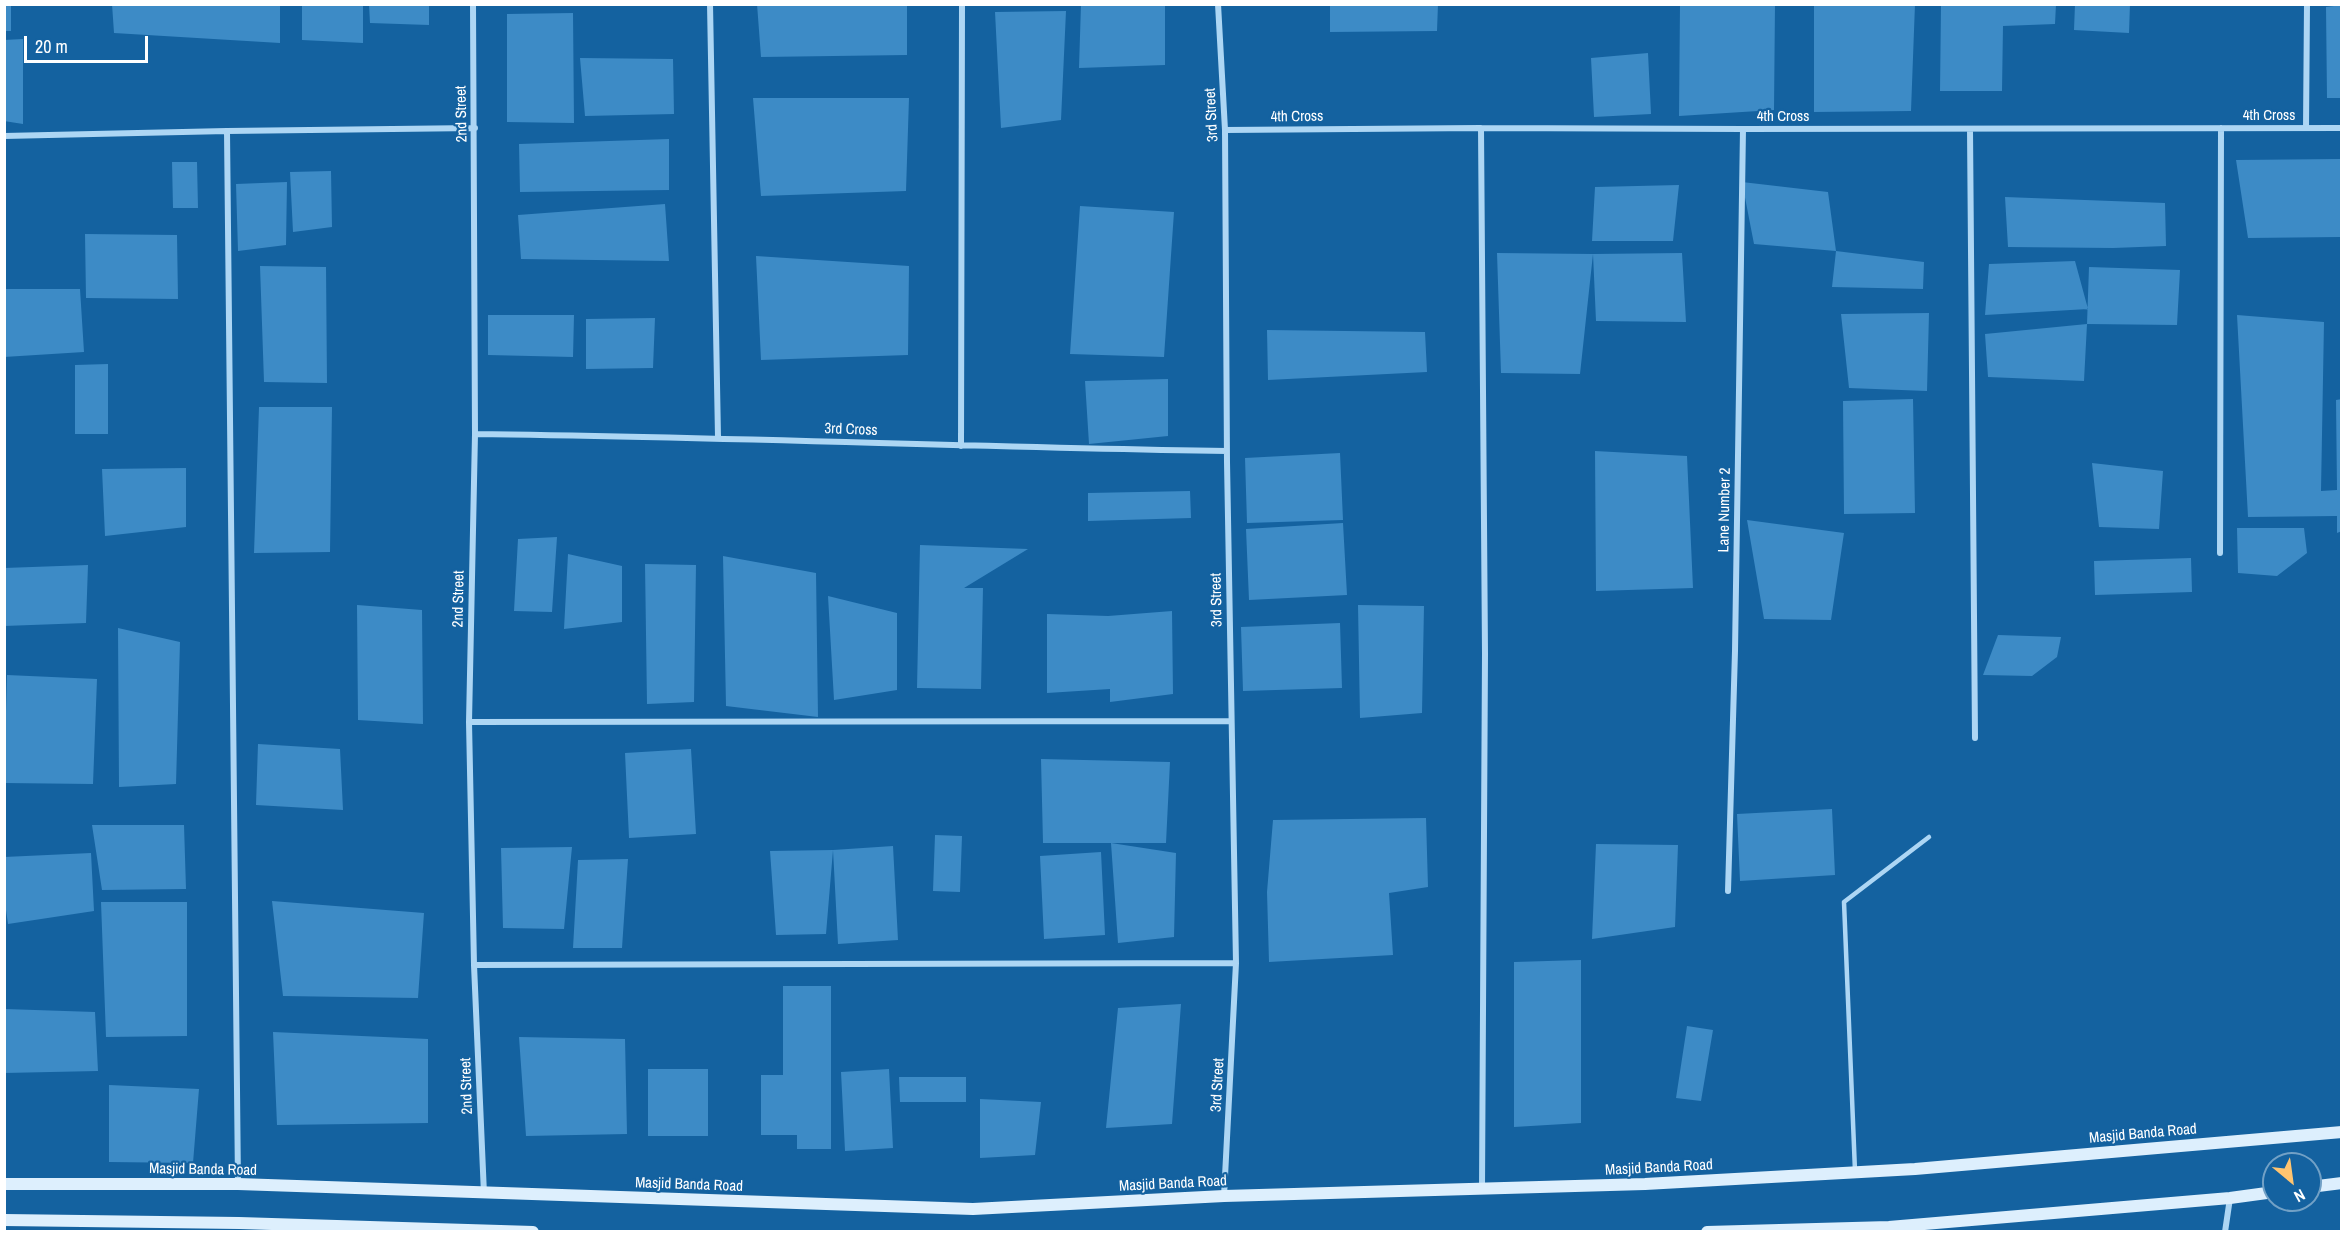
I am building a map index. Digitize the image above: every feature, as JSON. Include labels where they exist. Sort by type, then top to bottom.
[{"type":"main road","name":"Masjid Banda Road","points":[[4,1184],[238,1184],[973,1209],[1224,1196],[1645,1184],[1855,1172],[2342,1132]]},
{"type":"main road","points":[[2322,1186],[2342,1183]]},
{"type":"main road","points":[[1707,1232],[1888,1229],[2262,1194]]},
{"type":"main road","points":[[4,1220],[239,1223],[533,1232]]},
{"type":"street","name":"2nd Street","points":[[473,4],[475,434],[469,722],[474,965],[484,1194]]},
{"type":"street","points":[[710,4],[718,437]]},
{"type":"street","points":[[961,446],[962,4]]},
{"type":"street","name":"3rd Street","points":[[1218,4],[1225,130],[1230,720],[1236,963],[1224,1196]]},
{"type":"street","points":[[2306,128],[2307,4]]},
{"type":"street","points":[[4,136],[475,128]]},
{"type":"street","points":[[1481,128],[1485,654],[1482,1188]]},
{"type":"street","points":[[2220,553],[2222,128]]},
{"type":"street","name":"4th Cross","points":[[1225,130],[2342,128]]},
{"type":"street","name":"Lane Number 2","points":[[1728,891],[1735,651],[1743,129]]},
{"type":"street","points":[[1970,129],[1975,738]]},
{"type":"street","points":[[227,131],[238,1184]]},
{"type":"street","name":"3rd Cross","points":[[475,434],[718,437],[961,446],[1227,451]]},
{"type":"street","points":[[469,722],[1230,720]]},
{"type":"street","points":[[474,965],[1236,963]]},
{"type":"street","points":[[2225,1232],[2230,1198]]},
{"type":"lane","points":[[1855,1172],[1844,902],[1929,837]]},
{"type":"building","points":[[4,4],[11,4],[11,31],[4,31]]},
{"type":"building","points":[[112,4],[280,4],[280,43],[114,33]]},
{"type":"building","points":[[302,4],[363,4],[363,43],[302,40]]},
{"type":"building","points":[[369,4],[429,4],[429,25],[370,23]]},
{"type":"building","points":[[757,4],[907,4],[907,55],[761,57]]},
{"type":"building","points":[[1081,4],[1165,4],[1165,65],[1079,68]]},
{"type":"building","points":[[1330,4],[1438,4],[1437,31],[1330,32]]},
{"type":"building","points":[[1680,4],[1775,4],[1774,110],[1679,116]]},
{"type":"building","points":[[1814,4],[1915,4],[1911,111],[1814,112]]},
{"type":"building","points":[[1941,4],[2056,4],[2055,24],[2003,26],[2002,91],[1940,91]]},
{"type":"building","points":[[2075,4],[2130,4],[2129,33],[2074,30]]},
{"type":"building","points":[[2342,5],[2342,98],[2327,98],[2326,7]]},
{"type":"building","points":[[1066,11],[1061,120],[1001,128],[995,12]]},
{"type":"building","points":[[573,13],[574,123],[507,122],[507,14]]},
{"type":"building","points":[[23,39],[23,124],[4,121],[4,40]]},
{"type":"building","points":[[1648,53],[1651,114],[1594,117],[1591,58]]},
{"type":"building","points":[[580,58],[673,59],[674,114],[585,116]]},
{"type":"building","points":[[753,98],[909,98],[906,191],[761,196]]},
{"type":"building","points":[[669,139],[669,190],[520,192],[519,144]]},
{"type":"building","points":[[2340,159],[2340,237],[2248,238],[2236,160]]},
{"type":"building","points":[[172,162],[197,162],[198,208],[173,208]]},
{"type":"building","points":[[331,171],[332,227],[293,232],[290,172]]},
{"type":"building","points":[[287,182],[286,245],[238,251],[236,184]]},
{"type":"building","points":[[1742,182],[1828,192],[1836,251],[1754,244]]},
{"type":"building","points":[[1679,185],[1673,241],[1592,241],[1595,187]]},
{"type":"building","points":[[2005,197],[2165,203],[2166,246],[2008,247]]},
{"type":"building","points":[[665,204],[669,261],[521,259],[518,215]]},
{"type":"building","points":[[1080,206],[1174,212],[1164,357],[1070,354]]},
{"type":"building","points":[[85,234],[177,235],[178,299],[86,298]]},
{"type":"building","points":[[1836,251],[1924,262],[1923,289],[1832,287]]},
{"type":"building","points":[[1497,253],[1593,254],[1580,374],[1501,373]]},
{"type":"building","points":[[1682,253],[1686,322],[1596,321],[1593,254]]},
{"type":"building","points":[[756,256],[909,266],[908,355],[761,360]]},
{"type":"building","points":[[2075,261],[2088,309],[1985,315],[1989,264]]},
{"type":"building","points":[[260,266],[326,267],[327,383],[264,382]]},
{"type":"building","points":[[2089,267],[2180,270],[2177,325],[2087,324]]},
{"type":"building","points":[[4,289],[80,289],[84,352],[4,357]]},
{"type":"building","points":[[1929,313],[1927,391],[1849,388],[1841,314]]},
{"type":"building","points":[[488,315],[574,315],[573,357],[488,355]]},
{"type":"building","points":[[2237,315],[2324,322],[2321,491],[2337,490],[2336,400],[2342,399],[2342,531],[2337,533],[2337,516],[2248,517]]},
{"type":"building","points":[[655,318],[653,368],[586,369],[586,319]]},
{"type":"building","points":[[2087,324],[2084,381],[1988,377],[1985,334]]},
{"type":"building","points":[[1267,330],[1425,332],[1427,372],[1268,380]]},
{"type":"building","points":[[108,364],[108,434],[75,434],[75,365]]},
{"type":"building","points":[[1168,379],[1168,436],[1089,444],[1085,381]]},
{"type":"building","points":[[1913,399],[1915,513],[1844,514],[1843,401]]},
{"type":"building","points":[[259,407],[332,407],[330,552],[254,553]]},
{"type":"building","points":[[1595,451],[1687,456],[1693,588],[1596,591]]},
{"type":"building","points":[[1340,453],[1343,520],[1247,523],[1245,458]]},
{"type":"building","points":[[2092,463],[2163,471],[2159,529],[2099,527]]},
{"type":"building","points":[[186,468],[186,527],[105,536],[102,469]]},
{"type":"building","points":[[1190,491],[1191,518],[1088,521],[1088,493]]},
{"type":"building","points":[[1747,520],[1844,533],[1831,620],[1764,619]]},
{"type":"building","points":[[1343,523],[1347,595],[1249,600],[1246,529]]},
{"type":"building","points":[[2237,528],[2304,528],[2307,553],[2277,576],[2238,573]]},
{"type":"building","points":[[557,537],[552,612],[514,611],[518,539]]},
{"type":"building","points":[[920,545],[1028,549],[964,588],[983,588],[981,689],[917,688]]},
{"type":"building","points":[[568,554],[622,566],[622,622],[564,629]]},
{"type":"building","points":[[723,556],[816,573],[818,717],[726,706]]},
{"type":"building","points":[[2191,558],[2192,592],[2095,595],[2094,561]]},
{"type":"building","points":[[645,564],[696,565],[694,702],[647,704]]},
{"type":"building","points":[[88,565],[86,623],[4,626],[4,568]]},
{"type":"building","points":[[828,596],[897,613],[897,690],[834,700]]},
{"type":"building","points":[[357,605],[422,610],[423,724],[358,720]]},
{"type":"building","points":[[1358,605],[1424,606],[1422,713],[1360,718]]},
{"type":"building","points":[[1172,611],[1173,694],[1110,702],[1110,689],[1047,693],[1047,614],[1108,616]]},
{"type":"building","points":[[1340,623],[1342,688],[1243,691],[1241,627]]},
{"type":"building","points":[[118,628],[180,642],[176,784],[119,787]]},
{"type":"building","points":[[1998,635],[2061,637],[2057,657],[2032,676],[1983,675]]},
{"type":"building","points":[[7,675],[97,679],[93,784],[4,783]]},
{"type":"building","points":[[258,744],[340,749],[343,810],[256,805]]},
{"type":"building","points":[[691,749],[696,834],[629,838],[625,753]]},
{"type":"building","points":[[1041,759],[1170,762],[1166,843],[1043,843]]},
{"type":"building","points":[[1832,809],[1835,875],[1740,881],[1737,814]]},
{"type":"building","points":[[1426,818],[1428,887],[1389,893],[1393,955],[1269,962],[1267,892],[1273,820]]},
{"type":"building","points":[[92,825],[184,825],[186,889],[102,890]]},
{"type":"building","points":[[935,835],[962,836],[960,892],[933,891]]},
{"type":"building","points":[[1111,843],[1176,853],[1174,937],[1118,943]]},
{"type":"building","points":[[1596,844],[1678,845],[1675,927],[1592,939]]},
{"type":"building","points":[[893,846],[898,940],[838,944],[833,850]]},
{"type":"building","points":[[572,847],[564,929],[503,928],[501,848]]},
{"type":"building","points":[[833,850],[826,934],[776,935],[770,851]]},
{"type":"building","points":[[1101,852],[1105,935],[1044,939],[1040,856]]},
{"type":"building","points":[[91,853],[94,911],[8,924],[4,896],[4,857]]},
{"type":"building","points":[[628,859],[622,948],[573,948],[578,860]]},
{"type":"building","points":[[272,901],[424,913],[418,998],[283,996]]},
{"type":"building","points":[[101,902],[187,902],[187,1036],[106,1037]]},
{"type":"building","points":[[1581,960],[1581,1123],[1514,1127],[1514,962]]},
{"type":"building","points":[[783,986],[831,986],[831,1149],[797,1149],[797,1135],[761,1135],[761,1075],[783,1075]]},
{"type":"building","points":[[1181,1004],[1172,1124],[1106,1128],[1118,1008]]},
{"type":"building","points":[[5,1009],[95,1012],[98,1071],[4,1073]]},
{"type":"building","points":[[1687,1026],[1713,1030],[1701,1101],[1676,1098]]},
{"type":"building","points":[[273,1032],[428,1039],[428,1123],[277,1125]]},
{"type":"building","points":[[519,1037],[625,1039],[627,1134],[526,1136]]},
{"type":"building","points":[[648,1069],[708,1069],[708,1136],[648,1136]]},
{"type":"building","points":[[889,1069],[893,1148],[845,1151],[841,1072]]},
{"type":"building","points":[[899,1077],[966,1077],[966,1102],[900,1102]]},
{"type":"building","points":[[109,1085],[199,1089],[193,1163],[109,1162]]},
{"type":"building","points":[[980,1099],[1041,1102],[1035,1155],[980,1158]]}]
